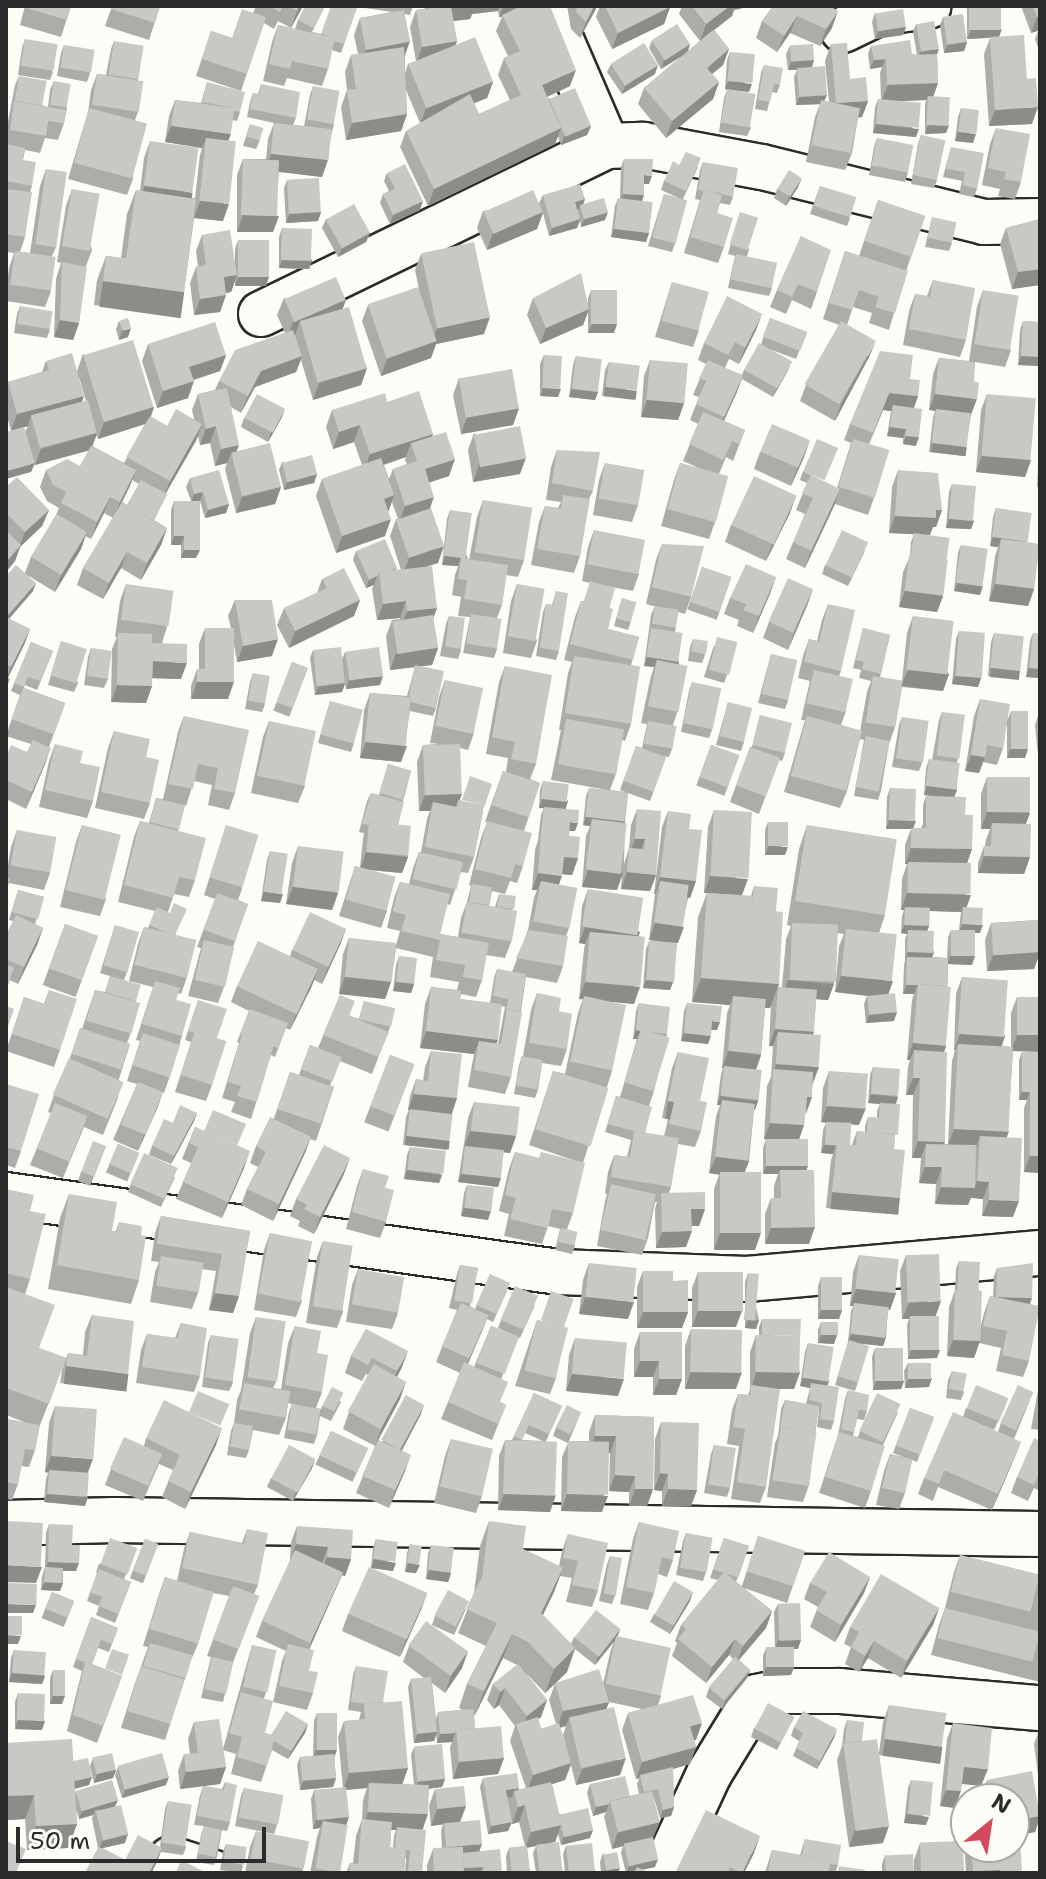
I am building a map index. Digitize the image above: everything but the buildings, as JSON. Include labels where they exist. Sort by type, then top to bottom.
[{"type":"street","points":[[556,6],[558,33],[607,146]]},
{"type":"street","points":[[843,30],[878,13],[929,6]]},
{"type":"street","points":[[261,314],[607,146],[643,145],[762,167],[984,222],[1040,221]]},
{"type":"street","points":[[6,1195],[559,1272],[747,1279],[1040,1253]]},
{"type":"street","points":[[6,1523],[114,1520],[1040,1534]]},
{"type":"street","points":[[663,1873],[709,1774],[756,1697],[788,1691],[840,1691],[1040,1708]]},
{"type":"street","points":[[171,1859],[214,1873]]}]
